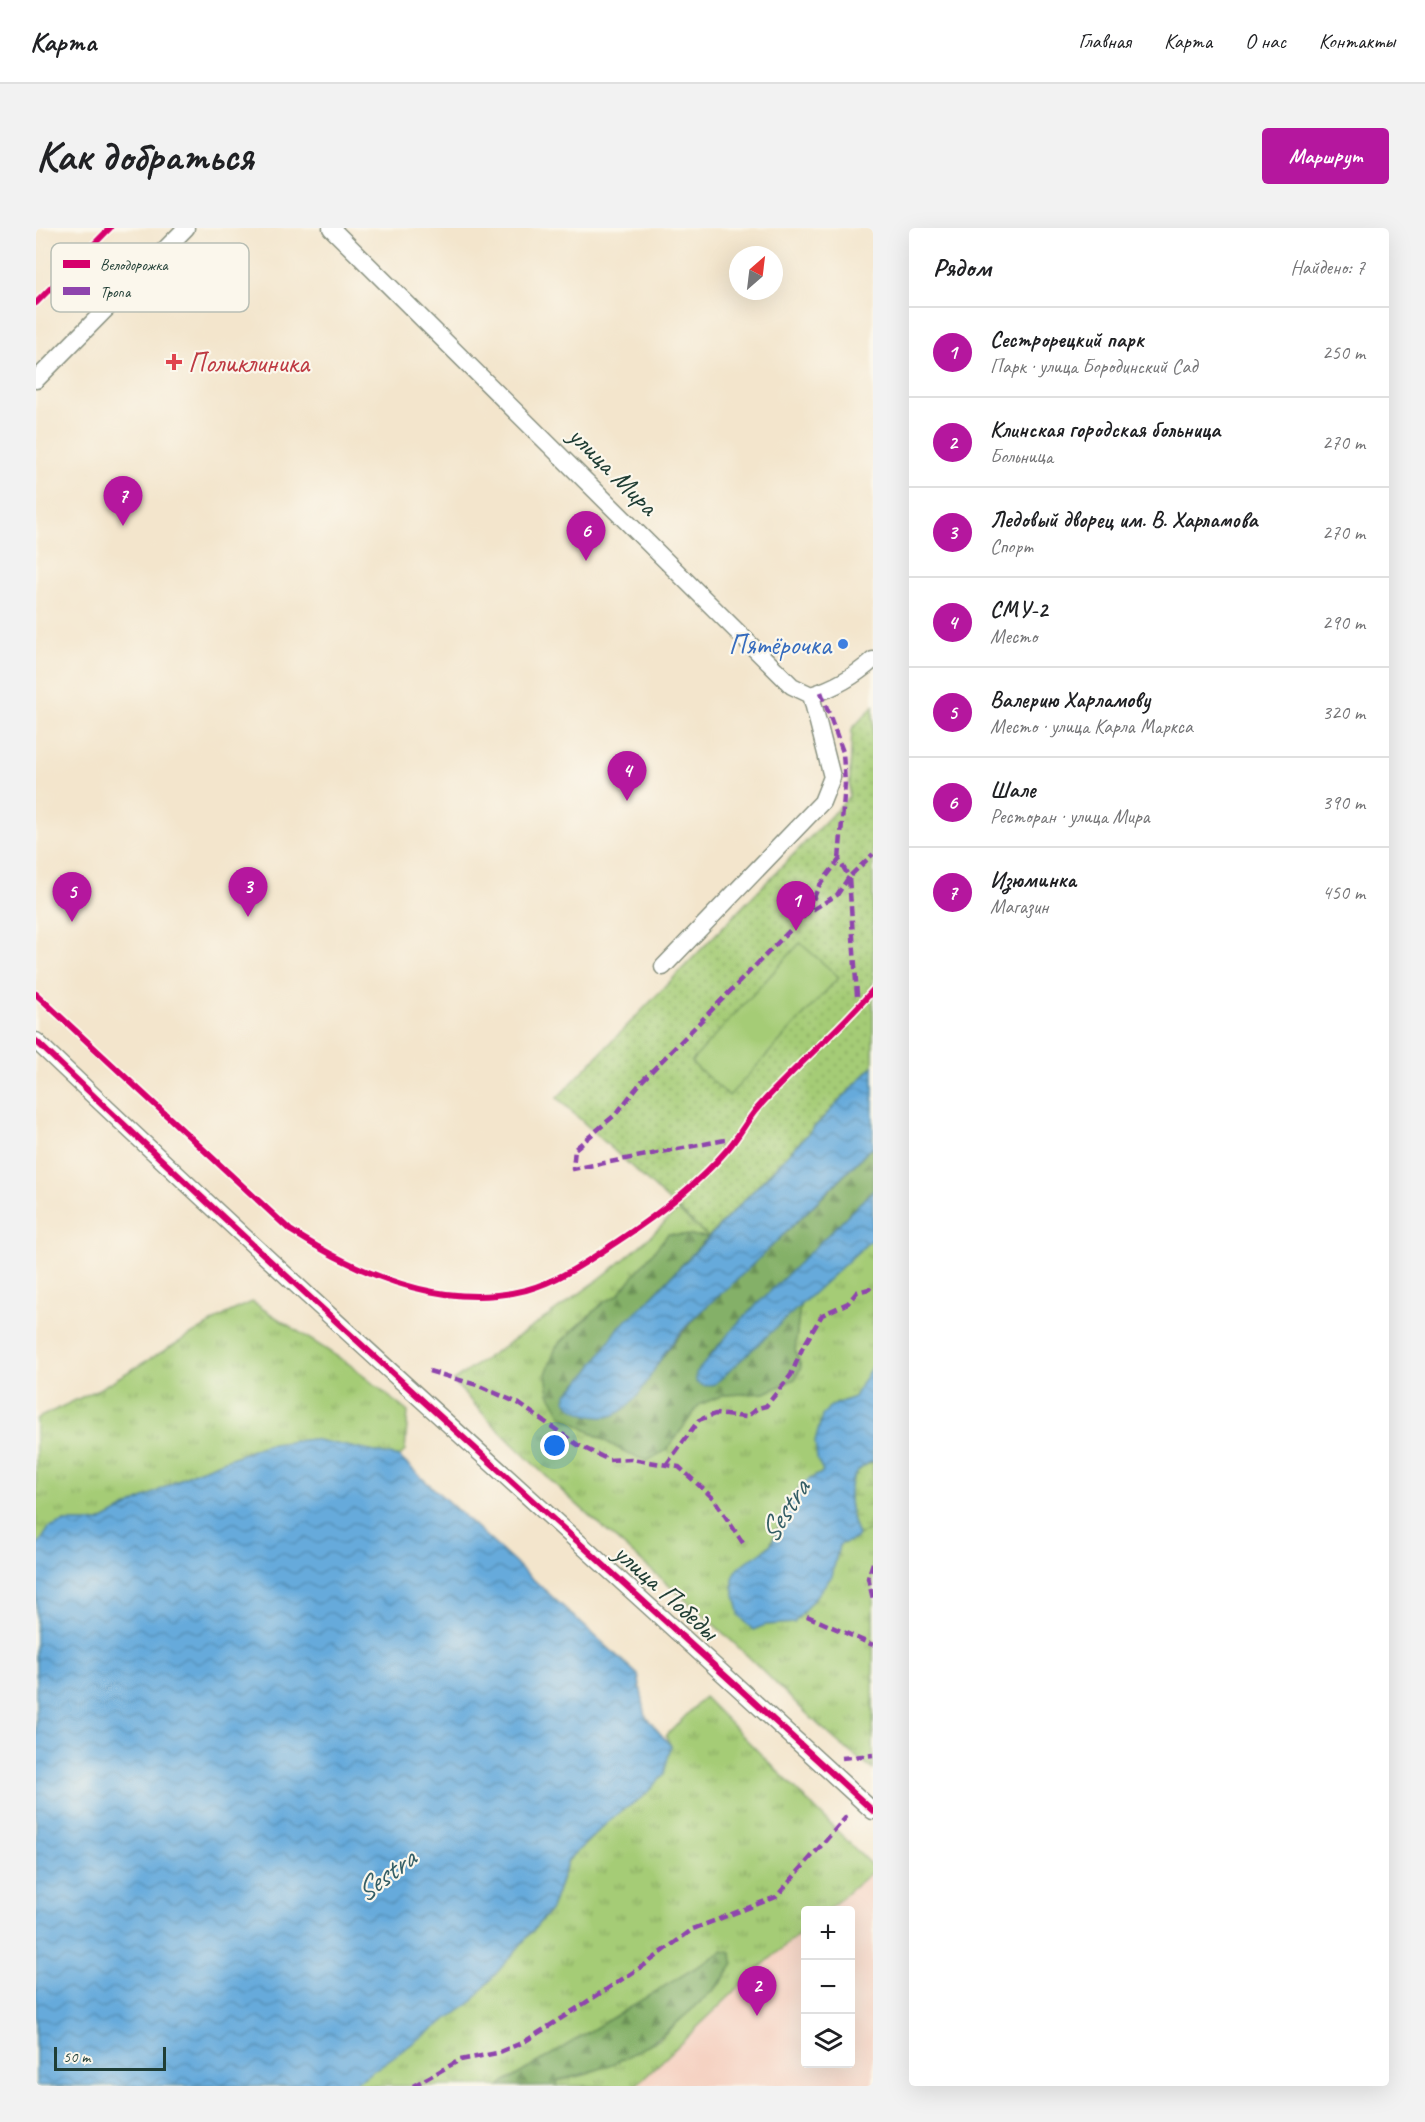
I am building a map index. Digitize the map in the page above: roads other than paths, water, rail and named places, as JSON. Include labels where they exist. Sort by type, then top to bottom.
[{"type":"street","points":[[171,243],[186,228]]},
{"type":"street","name":"улица Мира","points":[[331,228],[792,686],[811,695]]},
{"type":"street","points":[[36,380],[103,312]]},
{"type":"street","points":[[663,967],[822,802],[832,777],[811,695],[837,686],[873,660]]},
{"type":"street","name":"улица Победы","points":[[36,1041],[168,1167],[873,1811]]},
{"type":"water","points":[[873,1066],[873,1146],[746,1271],[685,1327],[662,1357],[645,1385],[623,1410],[608,1417],[601,1417],[586,1415],[569,1404],[565,1399],[567,1394],[589,1371],[619,1327],[642,1307]]},
{"type":"water","points":[[873,1190],[873,1238],[715,1384],[704,1386],[696,1382],[696,1373],[736,1325]]},
{"type":"water","points":[[873,1364],[873,1461],[862,1467],[855,1475],[849,1493],[851,1514],[858,1535],[855,1539],[839,1545],[832,1576],[794,1623],[765,1625],[753,1630],[739,1615],[733,1583],[735,1573],[744,1563],[770,1545],[791,1501],[802,1484],[823,1472],[817,1459],[815,1442],[822,1416],[829,1407],[854,1397]]},
{"type":"water","name":"Sestra","points":[[312,1439],[399,1457],[638,1675],[646,1717],[671,1746],[664,1774],[644,1796],[612,1818],[568,1860],[551,1909],[471,2003],[351,2086],[36,2086],[36,1548],[49,1528],[64,1522],[99,1522],[192,1473],[265,1445]]},
{"type":"place","name":"Поликлиника","points":[[174,362]]},
{"type":"place","name":"Изюминка","points":[[123,526]]},
{"type":"place","name":"Шале","points":[[586,561]]},
{"type":"place","name":"Пятёрочка","points":[[843,644]]},
{"type":"place","name":"СМУ-2","points":[[627,801]]},
{"type":"place","name":"Ледовый дворец им. В. Харламова","points":[[248,917]]},
{"type":"place","name":"Валерию Харламову","points":[[72,922]]},
{"type":"place","name":"Сестрорецкий парк","points":[[796,931]]},
{"type":"place","name":"Клинская городская больница","points":[[757,2016]]}]
